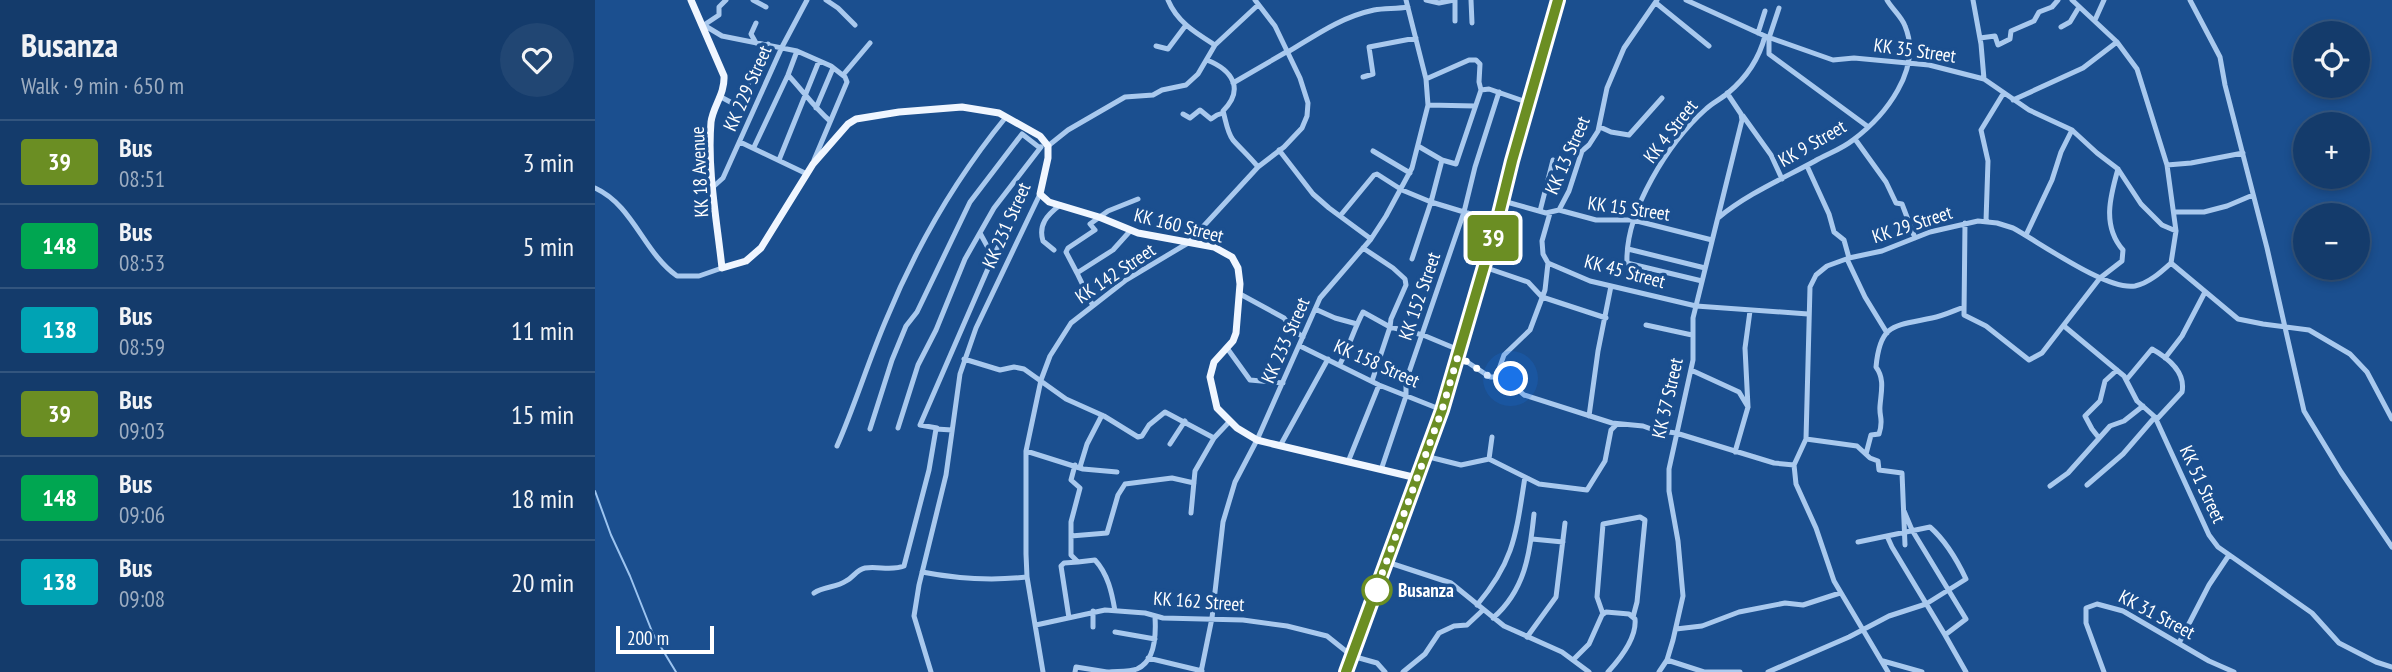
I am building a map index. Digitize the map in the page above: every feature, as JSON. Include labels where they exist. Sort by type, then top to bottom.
[{"type":"main road","name":"KK 18 Avenue","points":[[691,0],[724,76],[721,97],[711,124],[713,187],[722,268]]},
{"type":"main road","points":[[1346,672],[1442,410],[1558,0]]},
{"type":"main road","points":[[722,268],[746,261],[761,248],[813,164],[848,124],[856,119],[899,112],[962,107],[987,110],[1040,136],[1044,145]]},
{"type":"main road","name":"KK 231 Street","points":[[1039,194],[1048,158],[1044,145]]},
{"type":"main road","name":"KK 160 Street","points":[[1039,194],[1049,202],[1099,216],[1150,237],[1214,247],[1228,253],[1238,268],[1240,293],[1236,333],[1214,362],[1210,377],[1217,408],[1229,422],[1257,440],[1417,478]]},
{"type":"street","points":[[726,0],[719,7],[719,15],[703,25],[722,36],[797,51],[833,68],[843,75],[847,82],[813,164]]},
{"type":"street","points":[[753,0],[766,7]]},
{"type":"street","points":[[826,0],[855,25]]},
{"type":"street","points":[[1168,0],[1174,13],[1186,25],[1215,45]]},
{"type":"street","name":"KK 233 Street","points":[[1202,671],[1212,618],[1223,522],[1235,482],[1300,346],[1314,309],[1332,282],[1371,239],[1410,173],[1427,105],[1426,79],[1406,0]]},
{"type":"street","points":[[1426,0],[1439,3],[1454,0],[1455,21]]},
{"type":"street","points":[[1471,0],[1472,23]]},
{"type":"street","name":"KK 35 Street","points":[[1686,0],[1764,36],[1833,60],[1854,58],[1929,65],[1984,79],[2029,110],[2072,130],[2118,169],[2141,204],[2165,227],[2176,231]]},
{"type":"street","name":"KK 9 Street","points":[[1718,219],[1753,193],[1855,139],[1895,97],[1908,64],[1908,46],[1905,24],[1887,0]]},
{"type":"street","points":[[1973,0],[1984,79]]},
{"type":"street","points":[[1980,38],[1995,36],[2001,45],[2010,39],[2011,31],[2034,21],[2039,12],[2058,0]]},
{"type":"street","points":[[2072,0],[2117,42],[2137,69],[2167,164],[2176,231],[2171,263],[2238,318],[2285,328],[2301,328],[2319,334],[2350,354],[2367,372],[2392,419]]},
{"type":"street","points":[[2095,20],[2104,0]]},
{"type":"street","points":[[2190,0],[2220,57],[2304,411],[2392,547]]},
{"type":"street","name":"KK 229 Street","points":[[713,187],[723,178],[805,1]]},
{"type":"street","points":[[1657,1],[1709,46]]},
{"type":"street","name":"KK 13 Street","points":[[1559,210],[1569,191],[1582,151],[1596,136],[1600,127],[1607,88],[1624,48],[1657,1]]},
{"type":"street","points":[[898,429],[918,365],[936,330],[965,259],[994,208],[1044,145],[1125,97],[1153,95],[1162,90],[1186,85],[1198,74],[1215,45],[1257,2]]},
{"type":"street","name":"KK 142 Street","points":[[1043,672],[1027,577],[1026,451],[1041,380],[1050,356],[1071,323],[1134,275],[1188,243],[1258,167],[1302,128],[1308,108],[1300,78],[1275,26],[1257,2]]},
{"type":"street","points":[[1233,83],[1326,28],[1373,10],[1408,7]]},
{"type":"street","points":[[2061,27],[2070,22],[2079,7]]},
{"type":"street","points":[[1764,36],[1779,8]]},
{"type":"street","points":[[1765,11],[1764,36],[1769,54],[1867,126]]},
{"type":"street","points":[[756,23],[751,34],[756,43]]},
{"type":"street","points":[[1156,46],[1168,49],[1186,25]]},
{"type":"street","name":"KK 4 Street","points":[[1627,249],[1639,204],[1669,151],[1702,113],[1745,77],[1759,54],[1764,36]]},
{"type":"street","points":[[1363,78],[1373,74],[1369,47],[1416,38]]},
{"type":"street","points":[[2013,100],[2083,68],[2117,42]]},
{"type":"street","points":[[843,75],[870,43]]},
{"type":"street","points":[[721,97],[734,104],[739,103],[768,44]]},
{"type":"street","points":[[754,147],[797,51]]},
{"type":"street","points":[[1207,60],[1227,71],[1233,83],[1234,93],[1223,113],[1227,130],[1258,167]]},
{"type":"street","points":[[1417,146],[1442,160],[1457,163],[1481,90],[1480,64],[1476,60],[1469,60],[1426,79]]},
{"type":"street","points":[[779,160],[819,61]]},
{"type":"street","points":[[816,108],[833,68]]},
{"type":"street","points":[[788,75],[830,121]]},
{"type":"street","points":[[1481,90],[1489,89],[1529,103]]},
{"type":"street","name":"KK 152 Street","points":[[1381,470],[1406,396],[1406,381],[1464,212],[1499,92]]},
{"type":"street","points":[[1727,93],[1771,155],[1781,179]]},
{"type":"street","points":[[1986,221],[1988,161],[1981,130],[2003,94]]},
{"type":"street","points":[[1600,127],[1629,135],[1662,97]]},
{"type":"street","points":[[1427,105],[1475,106]]},
{"type":"street","points":[[1183,114],[1190,118],[1200,110],[1212,120],[1223,113]]},
{"type":"street","name":"KK 37 Street","points":[[1659,672],[1667,660],[1683,591],[1668,479],[1691,370],[1696,306],[1742,122],[1741,114]]},
{"type":"street","points":[[837,446],[887,318],[942,206],[957,181],[1006,117]]},
{"type":"street","points":[[2026,235],[2072,130]]},
{"type":"street","points":[[870,429],[892,360],[970,202],[1021,134],[1044,145]]},
{"type":"street","points":[[1855,139],[1887,182],[1896,203],[1902,204],[1915,238]]},
{"type":"street","points":[[740,142],[807,174]]},
{"type":"street","points":[[1279,150],[1313,194],[1371,239]]},
{"type":"street","points":[[1373,151],[1410,173]]},
{"type":"street","points":[[2167,164],[2191,163],[2243,153]]},
{"type":"street","points":[[1412,259],[1442,160]]},
{"type":"street","points":[[1540,211],[1553,160]]},
{"type":"street","points":[[1807,166],[1834,232],[1844,240],[1848,259],[1865,297],[1887,333]]},
{"type":"street","points":[[1965,223],[1965,316],[1986,326],[2028,360],[2042,353],[2100,278],[2123,259],[2123,250],[2109,221],[2109,201],[2118,169]]},
{"type":"street","points":[[1340,216],[1375,174],[1402,190],[1431,202],[1497,222]]},
{"type":"street","points":[[595,188],[619,205],[677,276],[699,276],[722,268]]},
{"type":"street","name":"KK 231 Street","points":[[931,672],[914,622],[916,597],[946,475],[964,359],[1039,194]]},
{"type":"street","points":[[2174,212],[2204,212],[2253,195]]},
{"type":"street","points":[[1093,304],[1066,252],[1095,230],[1090,225],[1099,216],[1138,199]]},
{"type":"street","name":"KK 15 Street","points":[[1503,201],[1550,213],[1559,210],[1596,220],[1633,220],[1712,240]]},
{"type":"street","points":[[1054,250],[1044,241],[1042,230],[1047,216],[1060,205]]},
{"type":"street","name":"KK 13 Street","points":[[1499,372],[1504,355],[1530,330],[1546,286],[1548,263],[1542,250],[1550,213]]},
{"type":"street","name":"KK 29 Street","points":[[1794,465],[1806,439],[1810,287],[1815,275],[1827,266],[1965,223],[1986,221],[2006,225],[2100,278],[2116,284],[2133,286],[2155,276],[2171,263]]},
{"type":"street","points":[[1077,273],[1113,250],[1131,230]]},
{"type":"street","points":[[981,233],[993,257]]},
{"type":"street","points":[[952,429],[920,425],[1005,233]]},
{"type":"street","points":[[1363,248],[1393,268],[1406,281],[1372,381]]},
{"type":"street","points":[[1702,281],[1629,263],[1627,249],[1705,268]]},
{"type":"street","name":"KK 45 Street","points":[[1548,263],[1586,279],[1696,306],[1808,314]]},
{"type":"street","points":[[1484,267],[1528,282],[1542,297],[1605,318]]},
{"type":"street","points":[[1589,416],[1599,344],[1611,286]]},
{"type":"street","points":[[2165,358],[2182,336],[2204,292]]},
{"type":"street","points":[[1240,293],[1257,305],[1280,315],[1303,337]]},
{"type":"street","points":[[1866,454],[1871,435],[1879,434],[1881,426],[1881,378],[1875,367],[1879,347],[1887,333],[1896,325],[1934,318],[1964,307]]},
{"type":"street","points":[[1314,309],[1357,324]]},
{"type":"street","points":[[1735,452],[1748,407],[1745,348],[1749,311]]},
{"type":"street","points":[[1340,364],[1350,344],[1352,332],[1365,312],[1390,327],[1423,335],[1458,353],[1490,377],[1495,377],[1499,372],[1510,377],[1512,384],[1524,395],[1617,424],[1676,432],[1774,463],[1794,465],[1798,492],[1816,528],[1823,554],[1840,593],[1888,672]]},
{"type":"street","points":[[966,320],[978,324]]},
{"type":"street","points":[[1646,325],[1692,335]]},
{"type":"street","points":[[2064,326],[2127,379],[2133,396],[2156,418]]},
{"type":"street","name":"KK 158 Street","points":[[1300,346],[1379,385],[1442,410]]},
{"type":"street","points":[[1227,348],[1250,380],[1283,383]]},
{"type":"street","points":[[2087,485],[2123,454],[2180,396],[2183,388],[2181,375],[2152,349],[2127,379]]},
{"type":"street","points":[[964,359],[1000,370],[1020,368],[1066,399],[1102,415],[1138,437],[1165,412],[1214,438]]},
{"type":"street","points":[[1280,446],[1328,359]]},
{"type":"street","points":[[1691,370],[1739,392],[1748,407]]},
{"type":"street","points":[[2099,438],[2085,416],[2100,401],[2105,381],[2117,370]]},
{"type":"street","points":[[1349,462],[1379,385]]},
{"type":"street","points":[[2050,486],[2068,473],[2111,426],[2124,421],[2143,406]]},
{"type":"street","points":[[1078,562],[1071,555],[1071,522],[1080,488],[1071,480],[1102,415]]},
{"type":"street","name":"KK 51 Street","points":[[2156,418],[2209,535],[2229,555],[2312,613],[2339,643],[2392,667]]},
{"type":"street","points":[[1170,444],[1185,421]]},
{"type":"street","points":[[1191,513],[1196,467],[1214,438],[1229,422]]},
{"type":"street","points":[[1425,456],[1461,465],[1489,459],[1539,484],[1588,489],[1605,461],[1611,431],[1617,424]]},
{"type":"street","points":[[814,593],[848,581],[859,570],[895,569],[904,566],[937,428]]},
{"type":"street","points":[[1489,459],[1492,437]]},
{"type":"street","points":[[1806,439],[1852,445],[1878,461],[1879,470],[1902,473],[1905,545]]},
{"type":"street","points":[[1026,451],[1078,466],[1117,472]]},
{"type":"street","points":[[1477,605],[1495,583],[1513,547],[1525,477]]},
{"type":"street","points":[[1071,536],[1107,533],[1118,495],[1125,484],[1172,478],[1194,483]]},
{"type":"street","points":[[1904,511],[1912,530],[1966,619],[1945,635]]},
{"type":"street","points":[[1493,618],[1506,607],[1524,573],[1532,539],[1534,514]]},
{"type":"street","points":[[1603,614],[1597,597],[1603,524],[1640,517],[1646,520],[1633,617],[1636,626],[1622,657],[1608,672]]},
{"type":"street","points":[[1527,637],[1556,597],[1565,523]]},
{"type":"street","points":[[1768,672],[1889,616],[1926,604],[1966,579],[1958,561],[1930,527],[1859,542]]},
{"type":"street","points":[[1887,536],[1966,672]]},
{"type":"street","points":[[1532,539],[1563,542]]},
{"type":"street","points":[[2179,643],[2209,585],[2229,555]]},
{"type":"street","points":[[1069,618],[1061,566],[1064,563],[1095,560],[1110,586],[1115,611]]},
{"type":"street","points":[[1387,562],[1451,583],[1504,626],[1573,660],[1589,672]]},
{"type":"street","points":[[922,572],[976,580],[1027,577]]},
{"type":"street","points":[[1676,629],[1702,626],[1739,612],[1785,603],[1802,605],[1840,593]]},
{"type":"street","name":"KK 31 Street","points":[[2104,672],[2087,623],[2086,608],[2092,604],[2104,604],[2123,611],[2209,661],[2234,672]]},
{"type":"street","points":[[1403,672],[1425,654],[1439,633],[1454,626],[1467,625],[1483,610]]},
{"type":"street","points":[[1093,611],[1093,627]]},
{"type":"street","name":"KK 162 Street","points":[[1036,625],[1093,611],[1276,625],[1327,636],[1352,656],[1377,663],[1385,672]]},
{"type":"street","points":[[1573,660],[1588,644],[1603,614],[1629,614],[1633,617]]},
{"type":"street","points":[[1142,672],[1155,639],[1155,617]]},
{"type":"street","points":[[1115,632],[1155,639]]},
{"type":"street","points":[[1075,672],[1076,667],[1107,672],[1134,670],[1147,660],[1202,671]]},
{"type":"street","points":[[1667,660],[1705,672],[1740,672]]},
{"type":"street","points":[[1883,661],[1922,672]]},
{"type":"waterway","points":[[595,491],[653,634],[676,672]]},
{"type":"bus line","name":"39","points":[[1346,672],[1442,410],[1558,0]]},
{"type":"place","name":"Busanza","points":[[1377,590]]},
{"type":"route","points":[[1377,590],[1375,593],[1442,410],[1458,356],[1492,378],[1499,372],[1511,379]]}]
